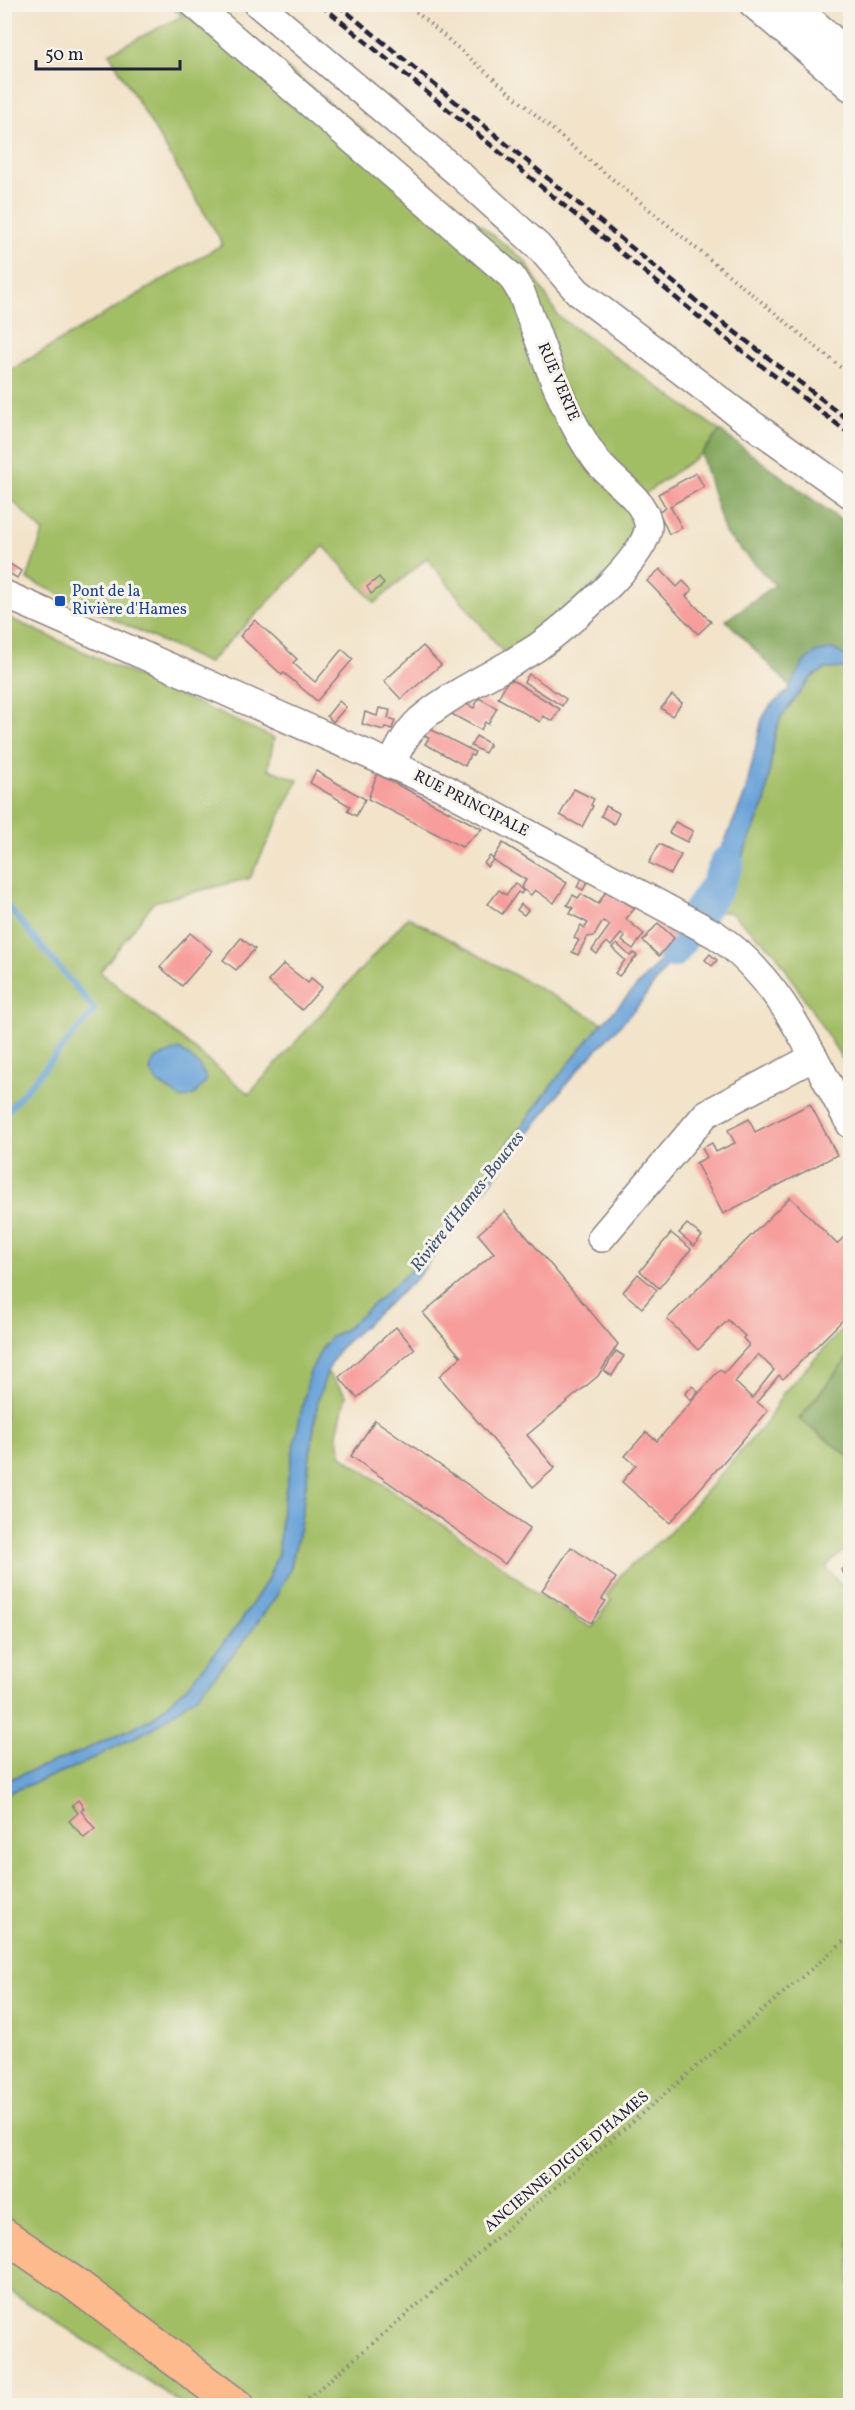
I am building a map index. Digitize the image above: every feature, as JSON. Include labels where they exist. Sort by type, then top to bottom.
[{"type":"main road","points":[[4,2235],[84,2290],[237,2406]]},
{"type":"street","name":"RUE VERTE","points":[[194,4],[511,276],[521,292],[581,435],[597,461],[633,496],[646,516],[648,537],[642,549],[611,582],[547,640],[453,696],[421,719],[402,740],[391,765]]},
{"type":"street","points":[[258,4],[458,173],[538,246],[578,292],[742,417],[850,494]]},
{"type":"street","points":[[753,4],[850,87]]},
{"type":"street","points":[[793,4],[850,55]]},
{"type":"street","name":"RUE PRINCIPALE","points":[[4,594],[441,787],[717,935],[761,974],[790,1014],[850,1124]]},
{"type":"street","points":[[601,1238],[706,1114],[814,1057]]},
{"type":"path","points":[[407,4],[566,141],[850,375]]},
{"type":"path","name":"ANCIENNE DIGUE D'HAMES","points":[[299,2406],[850,1936]]},
{"type":"green space","points":[[170,5],[209,5],[525,261],[558,316],[720,431],[701,454],[646,493],[637,543],[548,630],[503,652],[427,558],[375,603],[324,546],[208,663],[27,579],[43,532],[5,493],[4,374],[223,244],[109,53],[182,16]]},
{"type":"green space","points":[[720,431],[850,527],[850,659],[833,649],[804,662],[790,686],[726,620],[775,585],[725,533],[701,454]]},
{"type":"green space","points":[[5,616],[274,738],[268,769],[298,780],[250,878],[154,902],[100,972],[249,1094],[408,917],[603,1023],[555,1081],[422,1260],[347,1328],[331,1337],[310,1372],[282,1509],[278,1553],[267,1581],[241,1621],[190,1684],[151,1719],[76,1754],[5,1781]]},
{"type":"green space","points":[[844,668],[850,673],[850,1071],[775,952],[731,913],[715,911],[734,876],[765,803],[775,733],[781,717],[811,678],[825,669]]},
{"type":"green space","points":[[850,1321],[850,1355],[799,1419],[850,1457],[850,1545],[826,1567],[850,1596],[850,2405],[184,2405],[5,2288],[5,1794],[80,1765],[199,1694],[217,1671],[290,1570],[300,1526],[318,1399],[327,1372],[346,1395],[337,1434],[342,1456],[504,1567],[536,1594],[592,1628],[611,1600],[606,1596],[622,1573],[671,1531],[768,1420],[783,1393]]},
{"type":"green space","points":[[850,1355],[850,1457],[799,1419]]},
{"type":"water","points":[[833,649],[850,659],[850,673],[844,668],[825,669],[811,678],[781,717],[775,733],[765,803],[734,876],[715,911],[700,899],[745,794],[762,719],[770,706],[787,692],[804,662],[815,653]]},
{"type":"water","points":[[680,931],[688,938],[637,1007],[575,1073],[416,1279],[339,1349],[327,1372],[318,1399],[300,1526],[290,1570],[275,1598],[242,1644],[199,1694],[155,1727],[80,1765],[5,1794],[5,1781],[76,1754],[151,1719],[190,1684],[241,1621],[267,1581],[278,1554],[282,1509],[295,1440],[310,1372],[322,1348],[331,1337],[347,1328],[422,1260],[555,1081],[597,1029],[664,957]]},
{"type":"water","points":[[180,1049],[199,1065],[207,1080],[194,1095],[182,1099],[158,1083],[150,1071],[154,1059]]},
{"type":"building","points":[[696,473],[704,487],[670,506],[682,528],[669,534],[659,512],[666,508],[658,494]]},
{"type":"building","points":[[4,560],[21,571],[17,578],[4,570]]},
{"type":"building","points":[[660,569],[677,587],[683,581],[692,590],[686,596],[711,622],[698,634],[647,581]]},
{"type":"building","points":[[379,577],[384,584],[371,594],[367,587]]},
{"type":"building","points":[[255,620],[297,659],[293,663],[315,682],[342,649],[353,659],[317,701],[284,673],[282,675],[240,636]]},
{"type":"building","points":[[423,646],[441,665],[401,699],[384,681]]},
{"type":"building","points":[[529,674],[566,699],[562,706],[524,682]]},
{"type":"building","points":[[512,680],[560,709],[553,721],[543,716],[540,722],[498,698],[507,682]]},
{"type":"building","points":[[672,695],[682,703],[672,716],[661,708]]},
{"type":"building","points":[[479,698],[497,708],[488,724],[485,722],[481,730],[448,712],[460,701],[474,708]]},
{"type":"building","points":[[339,701],[346,707],[333,722],[327,716]]},
{"type":"building","points":[[379,708],[390,710],[388,718],[395,720],[392,729],[385,727],[384,730],[362,724],[365,712],[377,716]]},
{"type":"building","points":[[428,728],[475,752],[473,756],[470,755],[465,766],[425,744],[429,738],[423,735]]},
{"type":"building","points":[[476,736],[490,744],[485,753],[471,746]]},
{"type":"building","points":[[316,771],[365,799],[356,816],[347,811],[350,806],[310,783]]},
{"type":"building","points":[[377,774],[482,829],[462,847],[368,799]]},
{"type":"building","points":[[574,789],[594,799],[591,805],[593,806],[582,827],[560,815]]},
{"type":"building","points":[[606,806],[619,813],[614,824],[601,816]]},
{"type":"building","points":[[675,822],[693,831],[687,842],[669,833]]},
{"type":"building","points":[[503,843],[567,883],[554,903],[535,890],[531,895],[521,888],[526,880],[493,860],[487,867],[484,863],[490,856],[493,859]]},
{"type":"building","points":[[659,844],[681,855],[671,874],[649,863]]},
{"type":"building","points":[[582,878],[588,881],[583,890],[577,887]]},
{"type":"building","points":[[515,883],[523,891],[521,894],[518,892],[502,914],[488,904],[499,890],[506,895]]},
{"type":"building","points":[[606,891],[635,908],[626,919],[644,934],[633,949],[622,941],[625,937],[621,934],[611,946],[607,942],[597,954],[592,950],[610,925],[603,921],[594,936],[587,937],[578,955],[572,952],[579,940],[574,938],[581,925],[585,928],[588,923],[570,914],[573,908],[567,905],[573,895],[578,898],[581,894],[598,904]]},
{"type":"building","points":[[521,904],[528,910],[524,915],[517,910]]},
{"type":"building","points":[[658,923],[674,938],[659,956],[643,941]]},
{"type":"building","points":[[190,933],[212,951],[182,986],[160,967]]},
{"type":"building","points":[[241,938],[255,949],[236,970],[223,960]]},
{"type":"building","points":[[617,944],[630,956],[634,953],[637,956],[619,976],[615,973],[625,960],[612,948]]},
{"type":"building","points":[[710,954],[717,960],[712,966],[705,960]]},
{"type":"building","points":[[284,964],[308,983],[311,978],[322,987],[302,1010],[268,981]]},
{"type":"building","points":[[810,1104],[837,1155],[723,1214],[696,1163],[707,1157],[702,1148],[712,1143],[716,1152],[735,1143],[728,1130],[749,1119],[755,1132]]},
{"type":"building","points":[[790,1197],[837,1244],[850,1231],[850,1313],[783,1379],[779,1375],[757,1402],[768,1411],[670,1523],[622,1482],[636,1465],[625,1456],[646,1432],[657,1441],[720,1369],[724,1373],[749,1345],[743,1338],[745,1336],[728,1320],[698,1350],[667,1319]],"holes":[[[758,1354],[774,1370],[752,1398],[735,1382]]]},
{"type":"building","points":[[505,1211],[618,1344],[598,1376],[527,1435],[555,1468],[533,1487],[439,1376],[461,1357],[423,1313],[494,1253],[478,1234]]},
{"type":"building","points":[[687,1224],[702,1236],[694,1246],[679,1233]]},
{"type":"building","points":[[671,1233],[691,1249],[659,1288],[640,1271]]},
{"type":"building","points":[[638,1274],[657,1290],[642,1308],[623,1292]]},
{"type":"building","points":[[396,1327],[415,1349],[357,1398],[339,1377]]},
{"type":"building","points":[[616,1351],[624,1356],[612,1376],[604,1371]]},
{"type":"building","points":[[692,1386],[698,1391],[691,1400],[685,1394]]},
{"type":"building","points":[[375,1420],[530,1528],[505,1564],[351,1456]]},
{"type":"building","points":[[571,1547],[616,1578],[602,1599],[606,1601],[591,1623],[542,1590]]},
{"type":"building","points":[[846,1566],[850,1572],[850,1582],[841,1570]]},
{"type":"building","points":[[78,1800],[84,1808],[81,1811],[95,1829],[84,1838],[69,1821],[78,1813],[72,1805]]},
{"type":"waterway","name":"Rivière d'Hames-Boucres","points":[[673,951],[716,887],[727,863]]},
{"type":"waterway","points":[[4,902],[95,1010],[4,1115]]},
{"type":"railway","points":[[320,4],[710,326],[850,434]]},
{"type":"railway","points":[[337,4],[718,319],[850,421]]},
{"type":"railway","points":[[845,4],[850,9]]},
{"type":"place","name":"Pont de la Rivière d'Hames","points":[[60,601]]}]
